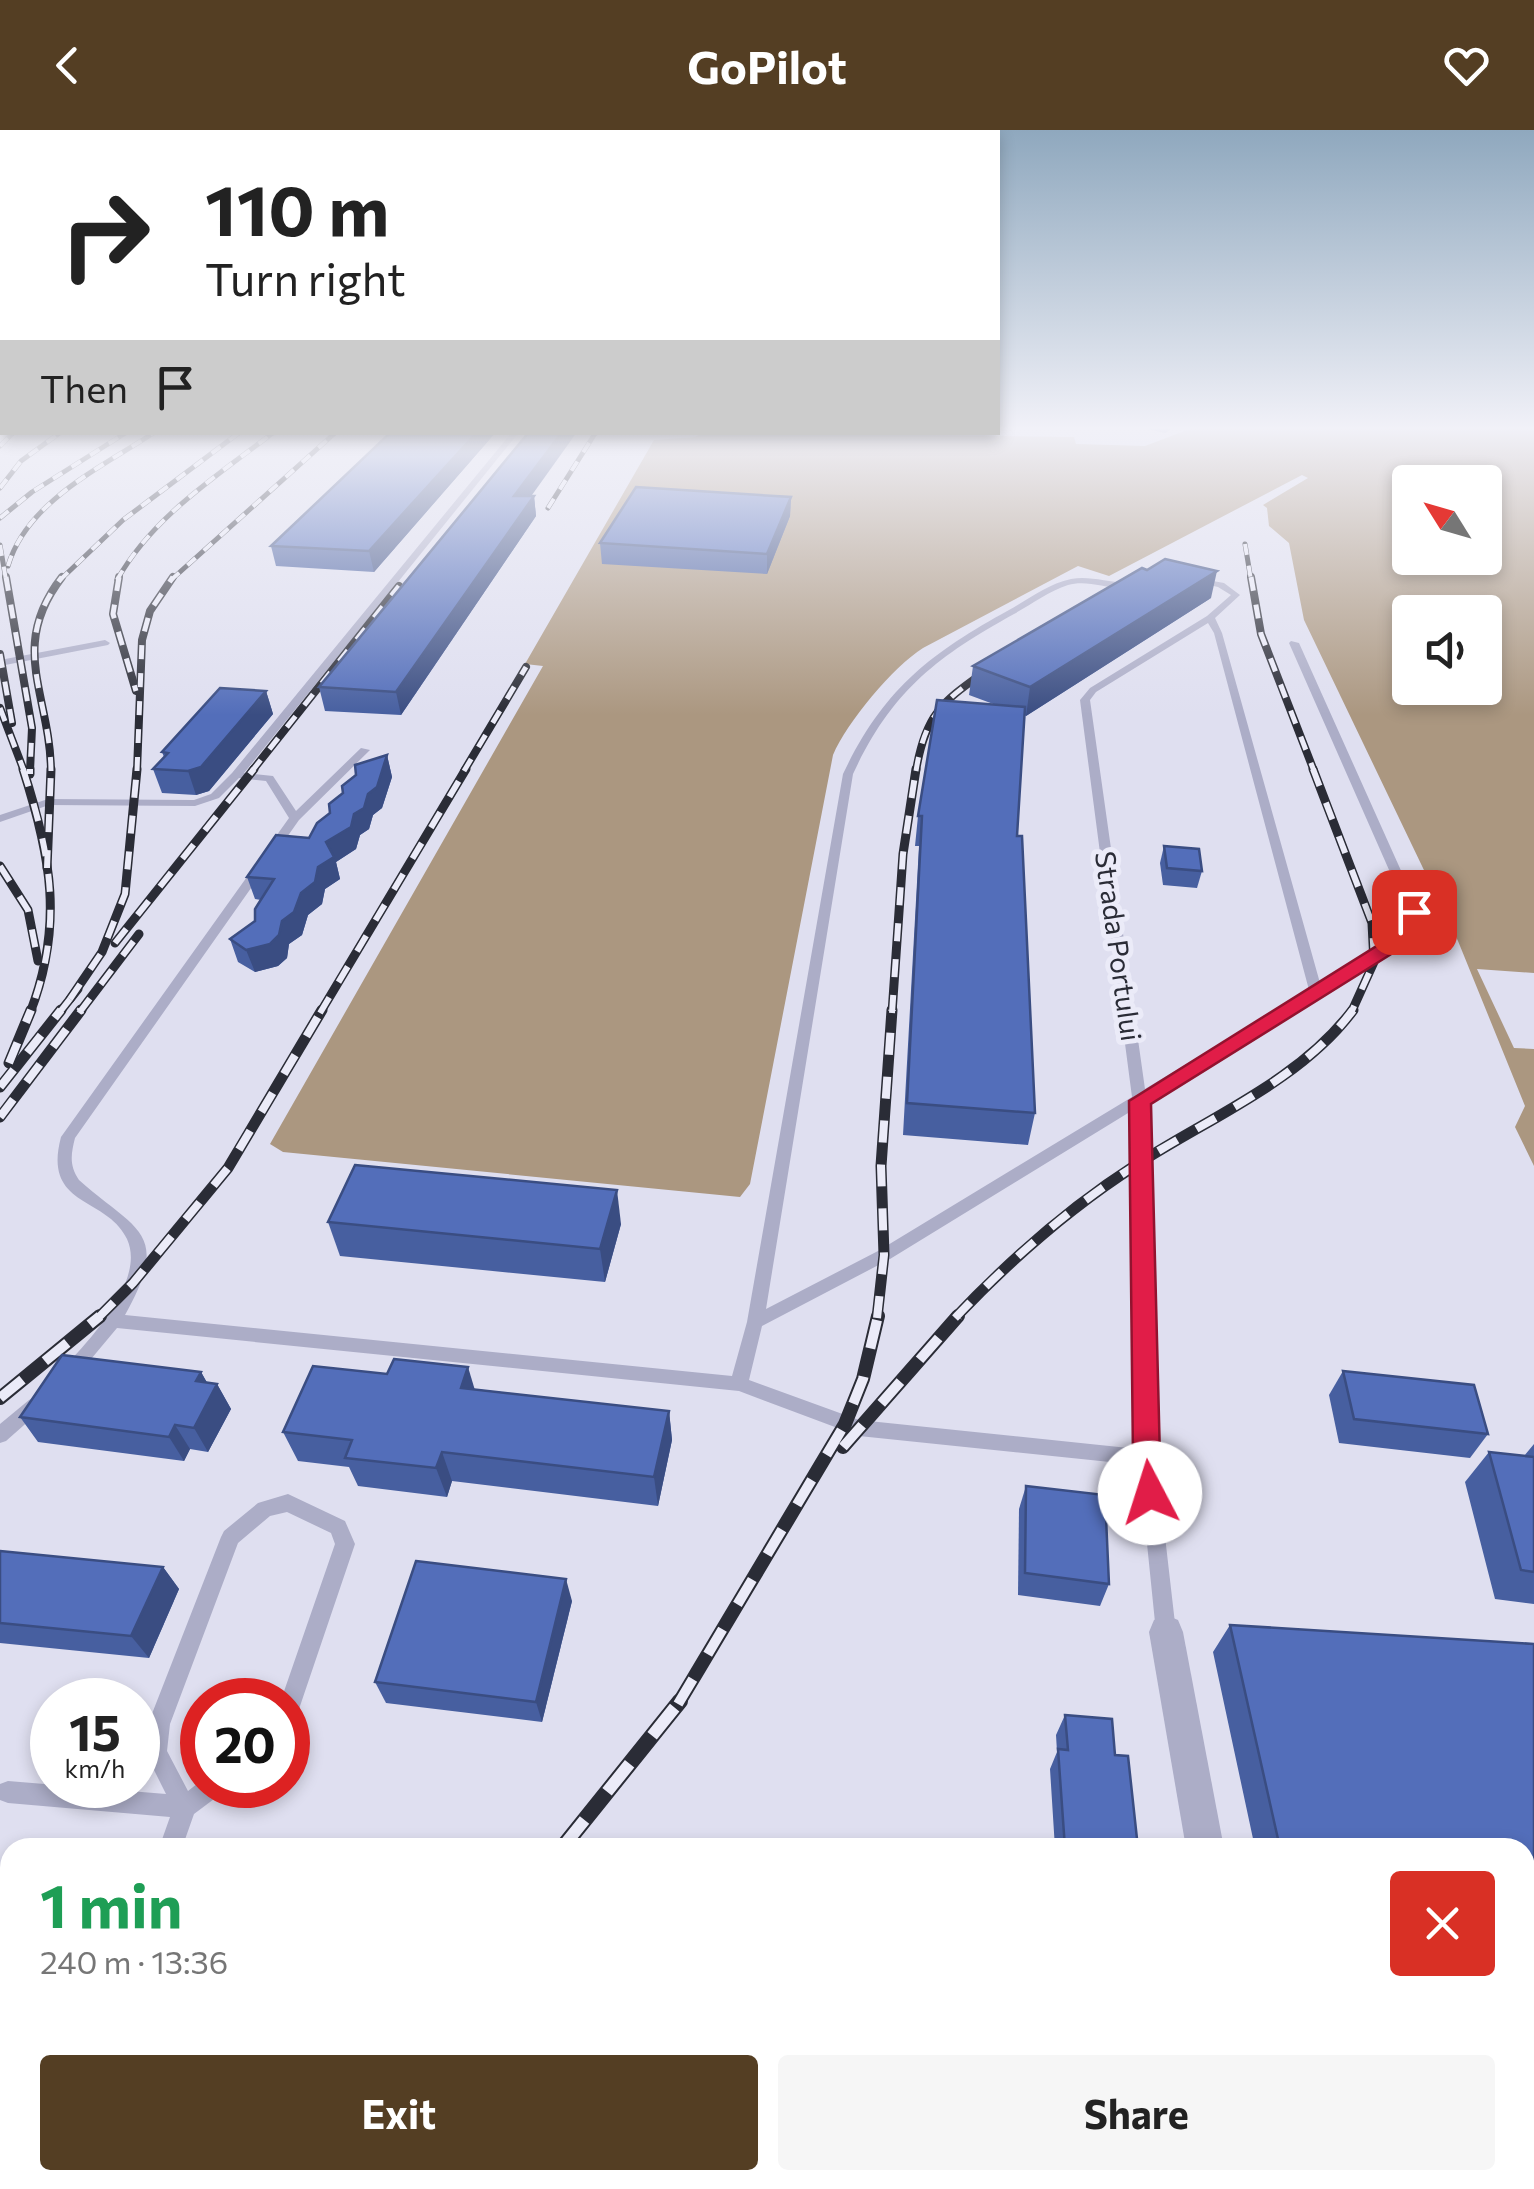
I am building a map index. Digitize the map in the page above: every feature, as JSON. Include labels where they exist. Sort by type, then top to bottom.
[{"type":"street","name":"Strada Portului","points":[[1166,1632],[1203,1838]]},
{"type":"lane","points":[[0,819],[48,802],[204,801],[220,792],[442,522]]},
{"type":"lane","points":[[1182,578],[1221,585],[1236,595],[1210,618],[1218,633],[1316,992]]},
{"type":"lane","points":[[740,1384],[755,1322],[848,774],[864,734],[919,669],[958,642],[1066,582],[1078,580],[1120,587],[1151,581]]},
{"type":"lane","name":"Strada Portului","points":[[1166,1632],[1146,1458],[1140,1101],[1085,700],[1093,690],[1210,618]]},
{"type":"lane","points":[[0,664],[105,643]]},
{"type":"lane","points":[[755,1322],[884,1255],[1402,938],[1414,912],[1294,644]]},
{"type":"lane","points":[[0,1435],[65,1377],[113,1321],[134,1283],[140,1256],[134,1237],[69,1178],[62,1152],[68,1137],[295,818],[366,750]]},
{"type":"lane","points":[[236,775],[269,778],[279,787],[295,818]]},
{"type":"lane","points":[[113,1321],[740,1384],[859,1428],[1146,1458]]},
{"type":"lane","points":[[180,1798],[156,1752],[159,1724],[231,1536],[265,1509],[288,1504],[338,1526],[345,1544],[299,1678]]},
{"type":"lane","points":[[8,1792],[180,1807]]},
{"type":"lane","points":[[174,1838],[185,1808]]},
{"type":"shaded area","points":[[607,522],[1212,522],[1109,576],[1078,566],[923,648],[898,668],[860,712],[833,755],[750,1184],[740,1197],[283,1152],[270,1144],[543,666],[525,664]]},
{"type":"shaded area","points":[[1269,522],[1392,522],[1392,575],[1502,575],[1502,522],[1534,522],[1534,1166],[1515,1127],[1525,1106],[1458,941],[1304,620],[1289,543]]},
{"type":"pier","points":[[1477,969],[1534,973],[1534,1049],[1514,1048]]},
{"type":"building","points":[[296,522],[395,522],[369,551],[271,546]]},
{"type":"building","points":[[455,522],[516,522],[396,692],[319,687]]},
{"type":"building","points":[[613,522],[780,522],[767,554],[600,543]]},
{"type":"building","points":[[1165,559],[1217,571],[1030,687],[973,666],[1142,568],[1147,570]]},
{"type":"building","points":[[220,688],[266,691],[201,767],[188,771],[153,769],[168,753],[162,752]]},
{"type":"building","points":[[937,700],[1025,707],[1017,836],[1022,836],[1035,1113],[907,1103],[922,816],[918,816]]},
{"type":"building","points":[[387,755],[377,787],[368,794],[364,808],[354,814],[351,827],[326,842],[334,857],[318,867],[315,882],[301,893],[294,912],[282,921],[279,935],[270,944],[246,950],[230,939],[255,921],[255,909],[274,879],[247,877],[276,835],[309,838],[317,823],[330,813],[329,804],[343,793],[342,786],[356,775],[355,765]]},
{"type":"building","points":[[1164,846],[1199,849],[1202,871],[1167,868]]},
{"type":"building","points":[[355,1165],[617,1190],[600,1249],[328,1222]]},
{"type":"building","points":[[62,1355],[201,1372],[196,1381],[217,1384],[194,1428],[175,1425],[169,1437],[20,1417]]},
{"type":"building","points":[[394,1359],[468,1367],[461,1388],[669,1411],[654,1477],[442,1452],[436,1468],[345,1458],[352,1440],[283,1432],[313,1366],[387,1374]]},
{"type":"building","points":[[1343,1371],[1474,1385],[1488,1434],[1354,1419]]},
{"type":"building","points":[[1489,1452],[1534,1457],[1534,1572],[1521,1570]]},
{"type":"building","points":[[1026,1486],[1105,1495],[1109,1584],[1025,1573]]},
{"type":"building","points":[[0,1551],[163,1567],[131,1636],[0,1623]]},
{"type":"building","points":[[416,1561],[566,1579],[536,1702],[375,1682]]},
{"type":"building","points":[[1230,1625],[1534,1644],[1534,1838],[1278,1838]]},
{"type":"building","points":[[1065,1715],[1112,1719],[1115,1755],[1128,1756],[1137,1838],[1064,1838],[1058,1749],[1068,1750]]},
{"type":"railway","points":[[8,566],[33,522]]},
{"type":"railway","points":[[60,580],[121,522]]},
{"type":"railway","points":[[117,580],[162,522]]},
{"type":"railway","points":[[171,580],[236,522]]},
{"type":"railway","points":[[1245,544],[1251,580]]},
{"type":"railway","points":[[0,545],[6,580]]},
{"type":"railway","points":[[6,577],[32,728],[30,771]]},
{"type":"railway","points":[[119,577],[113,614],[136,691]]},
{"type":"railway","points":[[137,771],[142,640],[150,611],[173,577]]},
{"type":"railway","points":[[1251,577],[1261,634],[1314,771]]},
{"type":"railway","points":[[51,770],[35,649],[37,626],[60,580]]},
{"type":"railway","points":[[252,771],[399,586]]},
{"type":"railway","points":[[0,654],[12,723]]},
{"type":"railway","points":[[916,771],[932,719],[951,698],[994,665]]},
{"type":"railway","points":[[464,771],[526,667]]},
{"type":"railway","points":[[0,708],[24,771]]},
{"type":"railway","points":[[23,769],[41,831],[50,891],[47,950],[30,1013]]},
{"type":"railway","points":[[70,999],[102,952],[125,894],[137,769]]},
{"type":"railway","points":[[115,943],[254,769]]},
{"type":"railway","points":[[320,1013],[466,769]]},
{"type":"railway","points":[[892,1013],[903,854],[916,769]]},
{"type":"railway","points":[[1313,769],[1372,923],[1374,962],[1352,1012]]},
{"type":"railway","points":[[47,868],[51,770]]},
{"type":"railway","points":[[0,866],[28,910],[38,961]]},
{"type":"railway","points":[[79,1013],[139,934]]},
{"type":"railway","points":[[59,1013],[78,989]]},
{"type":"railway","points":[[9,1063],[31,1010]]},
{"type":"railway","points":[[0,1087],[61,1010]]},
{"type":"railway","points":[[0,1117],[81,1010]]},
{"type":"railway","points":[[100,1316],[133,1283],[228,1168],[322,1010]]},
{"type":"railway","points":[[877,1318],[884,1255],[881,1166],[892,1010]]},
{"type":"railway","points":[[955,1318],[1018,1256],[1087,1199],[1280,1078],[1307,1058],[1352,1012]]},
{"type":"railway","points":[[0,1398],[100,1316]]},
{"type":"railway","points":[[679,1702],[845,1424],[863,1379],[878,1316]]},
{"type":"railway","points":[[843,1447],[958,1316]]},
{"type":"railway","points":[[570,1838],[679,1702]]},
{"type":"route","points":[[1150,1493],[1146,1458],[1144,1160],[1140,1101],[1402,938],[1409,930],[1414,912]]}]
